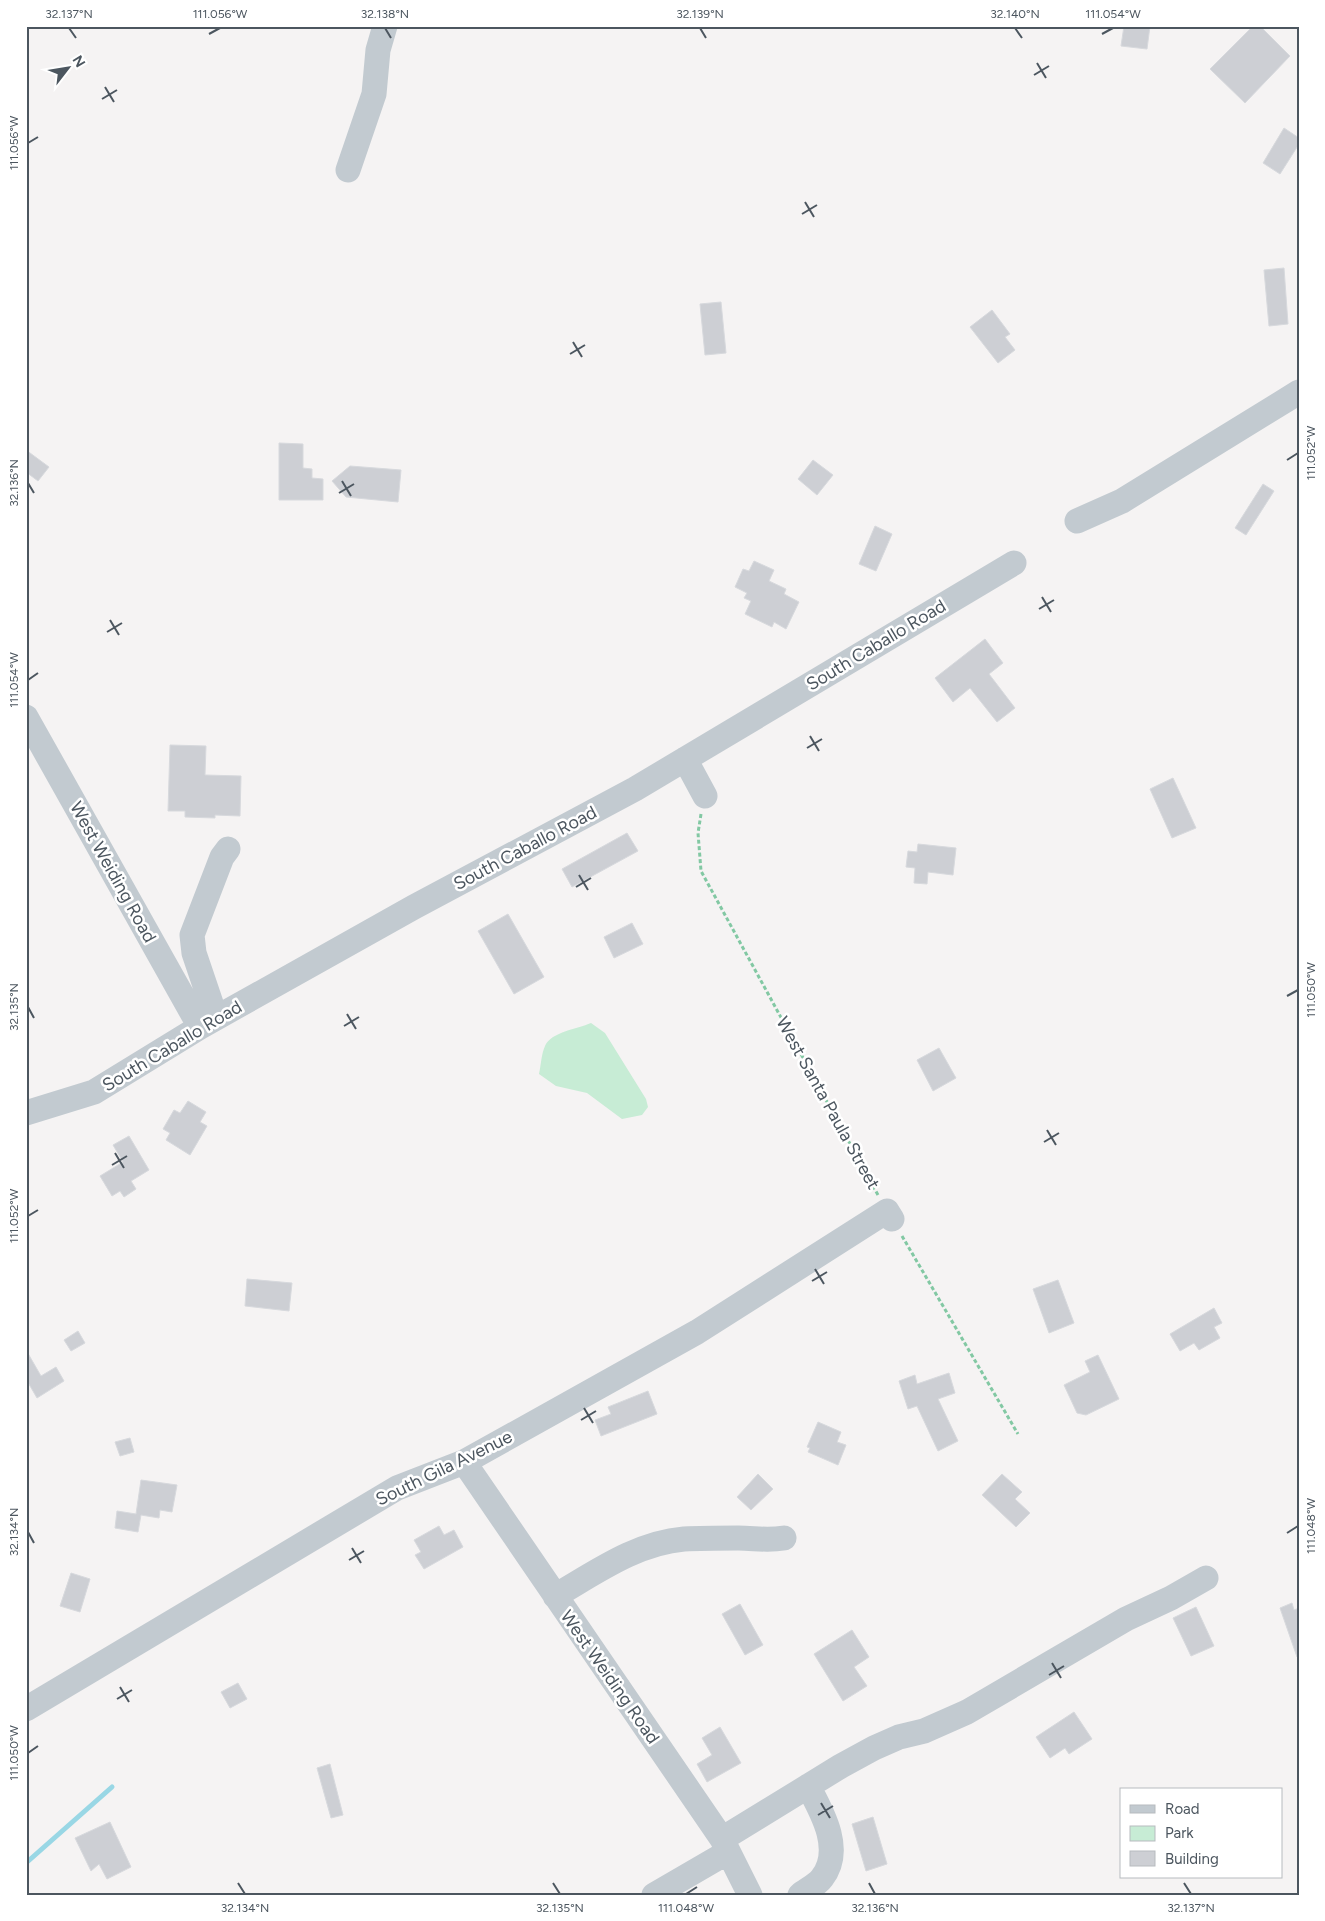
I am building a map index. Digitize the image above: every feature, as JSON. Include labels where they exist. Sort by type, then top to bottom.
[{"type":"street","points":[[348,170],[374,94],[378,50],[385,26]]},
{"type":"street","points":[[1077,521],[1122,501],[1299,392]]},
{"type":"street","name":"South Caballo Road","points":[[26,1113],[94,1092],[208,1023],[414,907],[635,789],[1014,563]]},
{"type":"street","name":"West Weiding Road","points":[[26,717],[208,1023]]},
{"type":"street","points":[[685,759],[704,796]]},
{"type":"street","points":[[208,1023],[192,935],[222,858],[228,849]]},
{"type":"street","name":"South Gila Avenue","points":[[26,1709],[397,1488],[464,1462],[696,1332],[890,1215]]},
{"type":"street","name":"West Weiding Road","points":[[464,1462],[725,1846],[750,1895]]},
{"type":"street","points":[[555,1596],[634,1552],[660,1542],[683,1539],[739,1538],[768,1541],[784,1538]]},
{"type":"street","points":[[664,1891],[808,1786],[874,1748],[899,1737],[924,1732],[967,1712],[1126,1620],[1206,1578]]},
{"type":"street","points":[[800,1895],[822,1879],[830,1861],[830,1832],[808,1786]]},
{"type":"path","name":"West Santa Paula Street","points":[[704,796],[698,833],[701,872],[890,1215],[1018,1434]]},
{"type":"green space","points":[[591,1023],[605,1033],[646,1099],[648,1107],[642,1115],[622,1119],[587,1093],[556,1086],[539,1074],[543,1053],[548,1041],[558,1034]]},
{"type":"building","points":[[1124,26],[1150,26],[1147,49],[1121,46]]},
{"type":"building","points":[[1253,26],[1260,26],[1290,56],[1245,103],[1210,69]]},
{"type":"building","points":[[1284,128],[1299,138],[1299,144],[1280,174],[1263,163]]},
{"type":"building","points":[[1284,268],[1288,324],[1269,326],[1264,270]]},
{"type":"building","points":[[721,302],[726,353],[705,355],[700,304]]},
{"type":"building","points":[[992,310],[1010,334],[1005,337],[1015,350],[998,363],[970,327]]},
{"type":"building","points":[[279,443],[303,444],[303,468],[312,469],[312,478],[323,479],[323,500],[279,500]]},
{"type":"building","points":[[26,450],[49,467],[38,481],[26,472]]},
{"type":"building","points":[[813,460],[833,475],[817,495],[798,479]]},
{"type":"building","points":[[350,466],[401,470],[398,502],[346,497],[332,481]]},
{"type":"building","points":[[1263,484],[1274,491],[1246,535],[1235,528]]},
{"type":"building","points":[[875,526],[892,534],[876,571],[859,564]]},
{"type":"building","points":[[754,561],[774,570],[769,581],[786,589],[784,594],[799,602],[786,629],[774,622],[772,627],[745,614],[751,601],[744,598],[747,593],[735,587],[743,569],[749,571]]},
{"type":"building","points":[[985,639],[1003,663],[989,674],[1015,708],[997,722],[970,688],[953,702],[935,678]]},
{"type":"building","points":[[170,745],[206,746],[205,775],[241,776],[240,816],[215,815],[215,818],[185,817],[185,811],[168,811]]},
{"type":"building","points":[[1173,778],[1196,828],[1172,838],[1150,789]]},
{"type":"building","points":[[627,833],[638,851],[572,887],[562,869]]},
{"type":"building","points":[[918,844],[956,848],[953,875],[928,872],[927,884],[914,883],[915,868],[906,867],[908,851],[917,852]]},
{"type":"building","points":[[508,914],[544,977],[514,994],[478,931]]},
{"type":"building","points":[[632,923],[643,944],[614,958],[604,937]]},
{"type":"building","points":[[939,1048],[956,1078],[933,1091],[917,1060]]},
{"type":"building","points":[[188,1101],[206,1112],[200,1122],[207,1126],[190,1155],[166,1140],[170,1133],[163,1129],[174,1110],[180,1113]]},
{"type":"building","points":[[129,1136],[149,1170],[131,1181],[136,1189],[124,1197],[120,1191],[112,1196],[100,1176],[123,1162],[113,1145]]},
{"type":"building","points":[[247,1279],[292,1283],[289,1311],[245,1306]]},
{"type":"building","points":[[1058,1280],[1074,1323],[1049,1333],[1033,1289]]},
{"type":"building","points":[[1214,1308],[1222,1323],[1214,1327],[1220,1338],[1199,1350],[1194,1343],[1180,1351],[1170,1334]]},
{"type":"building","points":[[78,1331],[85,1343],[71,1351],[64,1340]]},
{"type":"building","points":[[26,1350],[41,1376],[56,1367],[64,1381],[37,1398],[26,1379]]},
{"type":"building","points":[[1098,1355],[1119,1399],[1086,1415],[1077,1413],[1064,1385],[1090,1372],[1085,1361]]},
{"type":"building","points":[[949,1373],[955,1393],[938,1399],[958,1441],[938,1451],[917,1406],[908,1409],[899,1381],[915,1375],[917,1384]]},
{"type":"building","points":[[648,1391],[657,1414],[601,1436],[595,1420],[611,1414],[608,1407]]},
{"type":"building","points":[[818,1422],[841,1432],[837,1442],[846,1445],[838,1465],[808,1452],[810,1448],[807,1447]]},
{"type":"building","points":[[130,1438],[134,1452],[120,1456],[115,1442]]},
{"type":"building","points":[[758,1474],[773,1489],[751,1510],[737,1497]]},
{"type":"building","points":[[1002,1474],[1022,1492],[1015,1499],[1030,1513],[1016,1527],[982,1495]]},
{"type":"building","points":[[141,1480],[177,1485],[172,1512],[160,1510],[159,1518],[141,1515],[138,1532],[115,1528],[117,1511],[136,1514]]},
{"type":"building","points":[[439,1526],[444,1535],[454,1530],[463,1547],[424,1569],[415,1555],[421,1552],[414,1540]]},
{"type":"building","points":[[71,1573],[90,1579],[80,1612],[60,1606]]},
{"type":"building","points":[[1292,1603],[1294,1610],[1299,1608],[1299,1656],[1297,1657],[1280,1608]]},
{"type":"building","points":[[740,1604],[763,1645],[745,1655],[722,1614]]},
{"type":"building","points":[[1196,1607],[1214,1646],[1191,1656],[1173,1618]]},
{"type":"building","points":[[852,1630],[869,1657],[854,1667],[867,1686],[843,1701],[814,1654]]},
{"type":"building","points":[[238,1683],[247,1699],[230,1708],[221,1692]]},
{"type":"building","points":[[1074,1712],[1092,1739],[1069,1754],[1065,1748],[1050,1758],[1036,1737]]},
{"type":"building","points":[[720,1727],[741,1763],[707,1782],[697,1764],[712,1755],[702,1738]]},
{"type":"building","points":[[330,1764],[343,1815],[331,1818],[317,1768]]},
{"type":"building","points":[[873,1817],[887,1864],[866,1871],[852,1824]]},
{"type":"building","points":[[110,1822],[131,1867],[107,1879],[99,1864],[91,1871],[75,1838]]},
{"type":"waterway","points":[[26,1863],[112,1787]]}]
